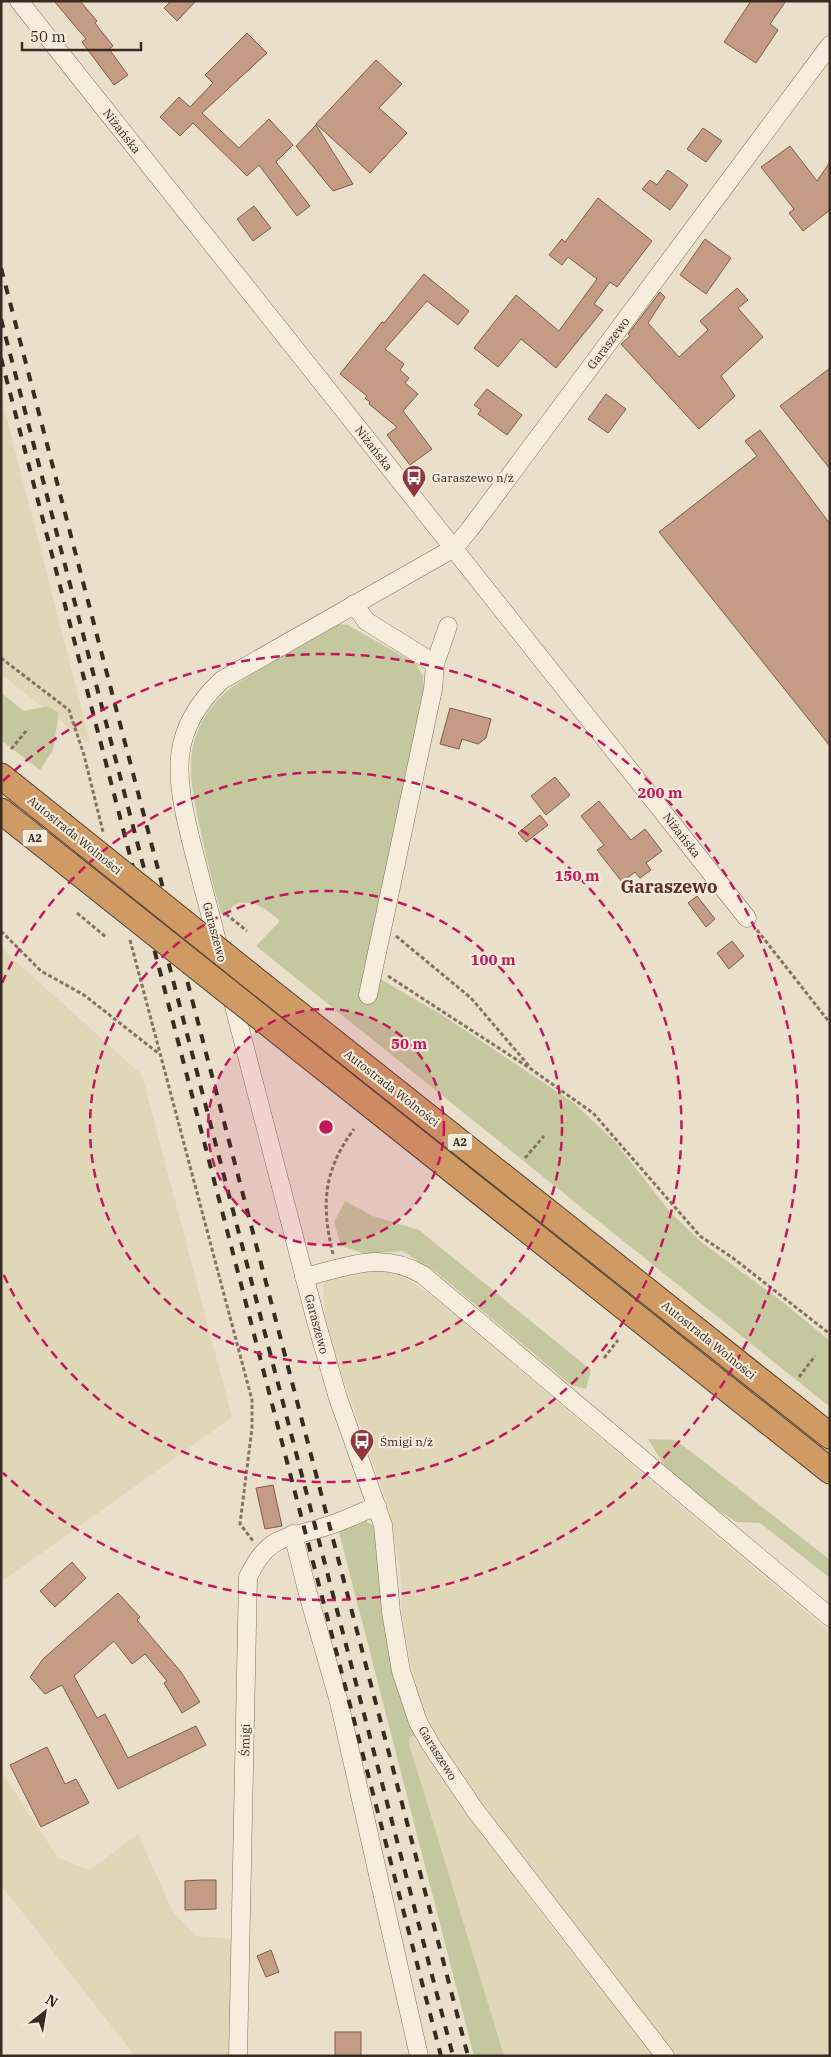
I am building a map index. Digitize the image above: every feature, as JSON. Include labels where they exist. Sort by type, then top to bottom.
[{"type":"highway","name":"Autostrada Wolności","points":[[1,776],[830,1436]]},
{"type":"highway","name":"A2","points":[[1,811],[830,1470]]},
{"type":"street","name":"Niżańska","points":[[19,1],[747,918]]},
{"type":"street","name":"Garaszewo","points":[[665,2056],[475,1810],[431,1745],[418,1722],[401,1671],[391,1612],[383,1525],[338,1398],[304,1277],[184,810],[178,774],[178,758],[190,718],[202,700],[222,680],[454,548],[830,45]]},
{"type":"street","points":[[354,604],[366,621],[435,664]]},
{"type":"street","points":[[368,995],[433,689],[435,664],[448,626]]},
{"type":"street","points":[[304,1277],[360,1263],[387,1261],[410,1267],[423,1275],[830,1617]]},
{"type":"street","name":"Śmigi","points":[[238,2056],[248,1577],[262,1552],[273,1543],[293,1534],[328,1526],[377,1506]]},
{"type":"street","points":[[293,1534],[339,1702],[419,2056]]},
{"type":"path","points":[[1,658],[69,710],[84,755],[105,840]]},
{"type":"path","points":[[11,749],[28,729]]},
{"type":"path","points":[[77,912],[106,937]]},
{"type":"path","points":[[226,914],[247,931]]},
{"type":"path","points":[[747,918],[830,1023]]},
{"type":"path","points":[[382,929],[402,940],[471,998],[531,1069]]},
{"type":"path","points":[[1,931],[41,972],[84,995],[158,1053]]},
{"type":"path","points":[[128,934],[158,1053],[252,1400],[252,1428],[240,1524],[262,1552]]},
{"type":"path","points":[[375,963],[393,981],[579,1102],[598,1118],[700,1236],[733,1258],[830,1334]]},
{"type":"path","points":[[336,1270],[325,1223],[325,1200],[339,1149],[354,1129]]},
{"type":"path","points":[[525,1158],[544,1136]]},
{"type":"path","points":[[604,1358],[618,1340]]},
{"type":"path","points":[[799,1376],[815,1356]]},
{"type":"shaded area","points":[[1,396],[91,745],[1,674]]},
{"type":"shaded area","points":[[1,948],[142,1075],[232,1417],[1,1582]]},
{"type":"shaded area","points":[[387,1269],[406,1278],[436,1299],[830,1632],[830,2056],[676,2056],[590,1943],[556,1907],[450,1763],[424,1711],[414,1679],[403,1624],[400,1569],[389,1509],[330,1341],[326,1324],[323,1286],[327,1281],[355,1272]]},
{"type":"shaded area","points":[[412,1736],[416,1736],[539,1911],[655,2056],[504,2056],[410,1747],[409,1740]]},
{"type":"shaded area","points":[[1,1771],[58,1858],[90,1870],[138,1834],[173,1912],[196,1936],[232,1939],[229,2056],[135,2056],[1,1885]]},
{"type":"green space","points":[[341,624],[348,625],[416,664],[423,676],[423,684],[427,685],[379,978],[442,1015],[574,1103],[615,1142],[671,1213],[700,1241],[784,1303],[830,1341],[830,1407],[256,946],[280,921],[274,916],[260,906],[245,902],[231,908],[225,916],[221,913],[193,794],[191,762],[197,732],[216,702],[234,686],[304,642],[323,631]]},
{"type":"green space","points":[[1,693],[24,711],[48,706],[59,713],[53,750],[40,770],[1,740]]},
{"type":"green space","points":[[324,1046],[830,1449],[830,1458],[321,1052]]},
{"type":"green space","points":[[345,1201],[373,1216],[419,1230],[591,1370],[586,1389],[571,1385],[436,1272],[402,1251],[366,1254],[341,1246],[334,1222]]},
{"type":"green space","points":[[648,1439],[675,1440],[693,1453],[830,1560],[830,1578],[760,1523],[736,1522],[706,1502],[667,1470]]},
{"type":"green space","points":[[364,1520],[374,1526],[416,1736],[412,1736],[409,1739],[410,1747],[504,2056],[474,2056],[339,1532]]},
{"type":"building","points":[[54,1],[80,1],[97,21],[95,23],[113,46],[109,49],[128,75],[114,85],[82,42],[86,39]]},
{"type":"building","points":[[171,1],[196,1],[177,21],[164,8]]},
{"type":"building","points":[[751,1],[786,1],[770,24],[778,30],[756,63],[724,42]]},
{"type":"building","points":[[247,33],[267,53],[202,113],[239,148],[269,119],[293,145],[276,162],[310,206],[297,216],[259,165],[247,176],[193,123],[180,136],[160,117],[179,97],[190,107],[213,83],[205,75]]},
{"type":"building","points":[[376,60],[402,84],[379,108],[407,133],[370,173],[316,124]]},
{"type":"building","points":[[316,125],[353,184],[333,191],[296,146]]},
{"type":"building","points":[[703,128],[722,141],[706,162],[687,149]]},
{"type":"building","points":[[790,146],[817,181],[830,162],[830,210],[803,231],[789,213],[794,209],[761,167]]},
{"type":"building","points":[[668,170],[688,185],[670,210],[642,189],[650,180],[657,185]]},
{"type":"building","points":[[598,198],[652,241],[617,287],[610,282],[594,304],[603,310],[556,368],[521,339],[498,367],[474,348],[516,295],[559,331],[597,279],[568,257],[562,265],[549,255],[562,239],[565,242]]},
{"type":"building","points":[[254,206],[271,228],[253,241],[237,219]]},
{"type":"building","points":[[705,239],[731,258],[706,294],[680,275]]},
{"type":"building","points":[[424,274],[469,311],[458,325],[427,301],[385,349],[404,364],[400,370],[409,378],[405,383],[418,394],[403,411],[432,449],[410,465],[387,435],[397,427],[369,404],[370,402],[365,398],[367,396],[340,374]]},
{"type":"building","points":[[737,288],[748,300],[738,308],[763,337],[721,376],[735,396],[699,429],[621,344],[630,336],[628,334],[660,292],[665,297],[648,323],[679,357],[708,330],[700,321]]},
{"type":"building","points":[[830,368],[830,469],[780,406]]},
{"type":"building","points":[[487,389],[522,415],[507,435],[478,414],[481,410],[474,405]]},
{"type":"building","points":[[606,394],[626,409],[608,433],[588,419]]},
{"type":"building","points":[[760,430],[830,524],[830,746],[659,532],[757,456],[745,441]]},
{"type":"building","points":[[450,708],[491,719],[486,738],[478,744],[462,739],[459,749],[440,744]]},
{"type":"building","points":[[555,777],[570,795],[546,815],[531,796]]},
{"type":"building","points":[[599,801],[631,840],[645,829],[662,851],[646,863],[651,870],[640,878],[635,872],[622,882],[597,850],[604,845],[581,816]]},
{"type":"building","points":[[540,815],[548,825],[526,842],[518,833]]},
{"type":"building","points":[[697,896],[715,919],[706,927],[688,903]]},
{"type":"building","points":[[732,941],[744,956],[729,969],[717,953]]},
{"type":"building","points":[[273,1485],[282,1526],[265,1529],[256,1488]]},
{"type":"building","points":[[72,1562],[86,1578],[55,1607],[40,1591]]},
{"type":"building","points":[[118,1593],[140,1617],[137,1620],[181,1672],[200,1702],[182,1713],[164,1683],[167,1681],[145,1654],[132,1664],[114,1641],[74,1676],[97,1718],[105,1714],[128,1758],[196,1726],[206,1745],[118,1789],[62,1685],[45,1694],[30,1677],[43,1659]]},
{"type":"building","points":[[47,1747],[65,1784],[76,1779],[89,1803],[41,1827],[10,1765]]},
{"type":"building","points":[[216,1880],[216,1909],[185,1910],[185,1881]]},
{"type":"building","points":[[271,1950],[279,1972],[266,1977],[257,1956]]},
{"type":"building","points":[[335,2032],[361,2032],[361,2056],[335,2056]]},
{"type":"railway","points":[[1,268],[468,2056]]},
{"type":"railway","points":[[1,319],[453,2056]]},
{"type":"railway","points":[[1,358],[441,2056]]},
{"type":"place","name":"Garaszewo n/ż","points":[[414,498]]},
{"type":"place","name":"Śmigi n/ż","points":[[362,1462]]},
{"type":"district","name":"Garaszewo","points":[[669,886]]}]
